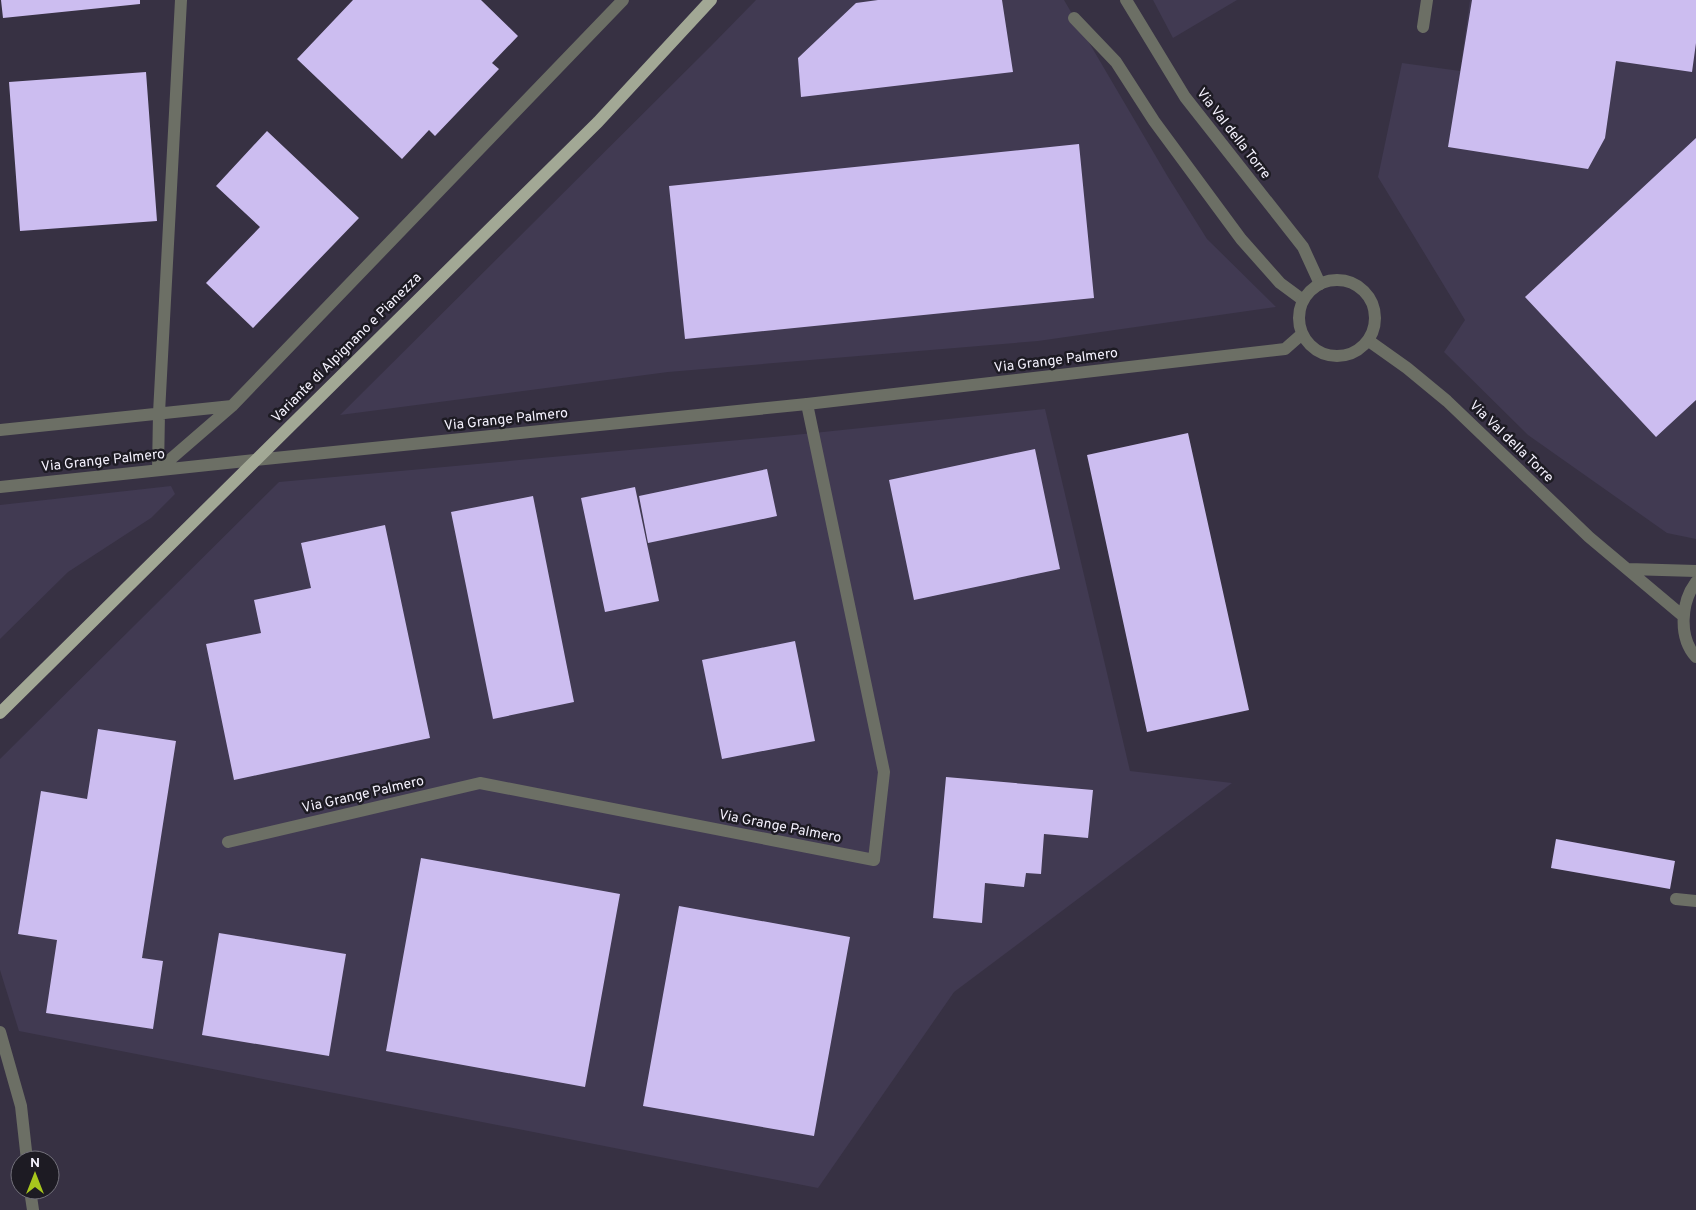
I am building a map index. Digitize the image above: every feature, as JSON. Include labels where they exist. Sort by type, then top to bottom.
[{"type":"main road","name":"Variante di Alpignano e Pianezza","points":[[0,713],[598,122],[711,0]]},
{"type":"street","points":[[158,470],[159,413],[181,0]]},
{"type":"street","name":"Via Val della Torre","points":[[1126,0],[1185,97],[1303,247],[1320,284]]},
{"type":"street","points":[[1423,27],[1427,0]]},
{"type":"street","points":[[158,470],[232,406],[620,1]]},
{"type":"street","points":[[1074,18],[1116,62],[1154,121],[1241,239],[1280,283],[1303,300]]},
{"type":"street","points":[[1344,281],[1355,284],[1365,292],[1372,302],[1376,316],[1374,329],[1369,341],[1359,350],[1347,356],[1334,357],[1321,353],[1310,345],[1302,334],[1299,323],[1299,311],[1303,300],[1311,290],[1320,284],[1344,281]]},
{"type":"street","name":"Via Grange Palmero","points":[[0,486],[807,404],[1284,350],[1302,334]]},
{"type":"street","name":"Via Val della Torre","points":[[1369,341],[1407,368],[1447,401],[1589,538],[1683,616]]},
{"type":"street","name":"Via Grange Palmero","points":[[228,842],[480,783],[874,860],[884,772],[807,404]]},
{"type":"street","points":[[0,430],[232,406]]},
{"type":"street","points":[[1628,569],[1696,571]]},
{"type":"street","points":[[1696,582],[1686,598],[1683,616],[1685,636],[1696,657]]},
{"type":"street","points":[[1676,899],[1696,901]]},
{"type":"street","points":[[0,1032],[21,1106],[26,1150]]},
{"type":"shaded area","points":[[756,0],[1064,0],[1168,177],[1207,239],[1276,307],[1038,341],[668,372],[340,415]]},
{"type":"shaded area","points":[[1153,0],[1237,0],[1173,38]]},
{"type":"shaded area","points":[[1470,0],[1696,0],[1696,539],[1667,533],[1528,435],[1444,352],[1465,320],[1378,177],[1402,63],[1460,71]]},
{"type":"shaded area","points":[[1045,409],[1130,771],[1232,783],[954,992],[818,1188],[19,1031],[0,970],[0,759],[279,482],[794,435]]},
{"type":"shaded area","points":[[171,486],[175,494],[151,518],[68,572],[0,639],[0,505]]},
{"type":"building","points":[[1,0],[140,0],[140,4],[3,18]]},
{"type":"building","points":[[353,0],[481,0],[518,36],[492,63],[499,69],[435,136],[429,130],[402,159],[297,59]]},
{"type":"building","points":[[878,0],[1002,0],[1013,72],[801,97],[798,58],[856,3]]},
{"type":"building","points":[[1472,0],[1696,0],[1696,43],[1692,72],[1616,61],[1605,138],[1588,169],[1448,147]]},
{"type":"building","points":[[146,72],[157,221],[20,231],[9,82]]},
{"type":"building","points":[[267,131],[359,218],[253,328],[206,283],[260,227],[216,186]]},
{"type":"building","points":[[1696,138],[1696,400],[1656,437],[1525,297]]},
{"type":"building","points":[[1079,144],[1094,298],[685,339],[669,186]]},
{"type":"building","points":[[1188,433],[1249,710],[1147,732],[1087,455]]},
{"type":"building","points":[[1035,449],[1060,569],[914,600],[889,480]]},
{"type":"building","points":[[767,469],[777,516],[648,543],[639,496]]},
{"type":"building","points":[[635,487],[659,601],[605,612],[581,498]]},
{"type":"building","points":[[533,496],[574,702],[493,719],[451,512]]},
{"type":"building","points":[[385,525],[430,738],[234,780],[206,644],[261,633],[254,600],[311,588],[301,543]]},
{"type":"building","points":[[795,641],[815,741],[722,759],[702,660]]},
{"type":"building","points":[[98,729],[176,741],[142,958],[163,961],[153,1029],[46,1013],[57,940],[18,934],[41,791],[87,799]]},
{"type":"building","points":[[946,777],[1093,790],[1088,838],[1044,834],[1041,874],[1026,873],[1024,887],[985,883],[982,923],[933,918]]},
{"type":"building","points":[[1556,839],[1675,861],[1670,889],[1551,868]]},
{"type":"building","points":[[421,858],[620,894],[585,1087],[386,1051]]},
{"type":"building","points":[[679,906],[850,937],[814,1136],[643,1106]]},
{"type":"building","points":[[219,933],[346,954],[329,1056],[202,1035]]}]
